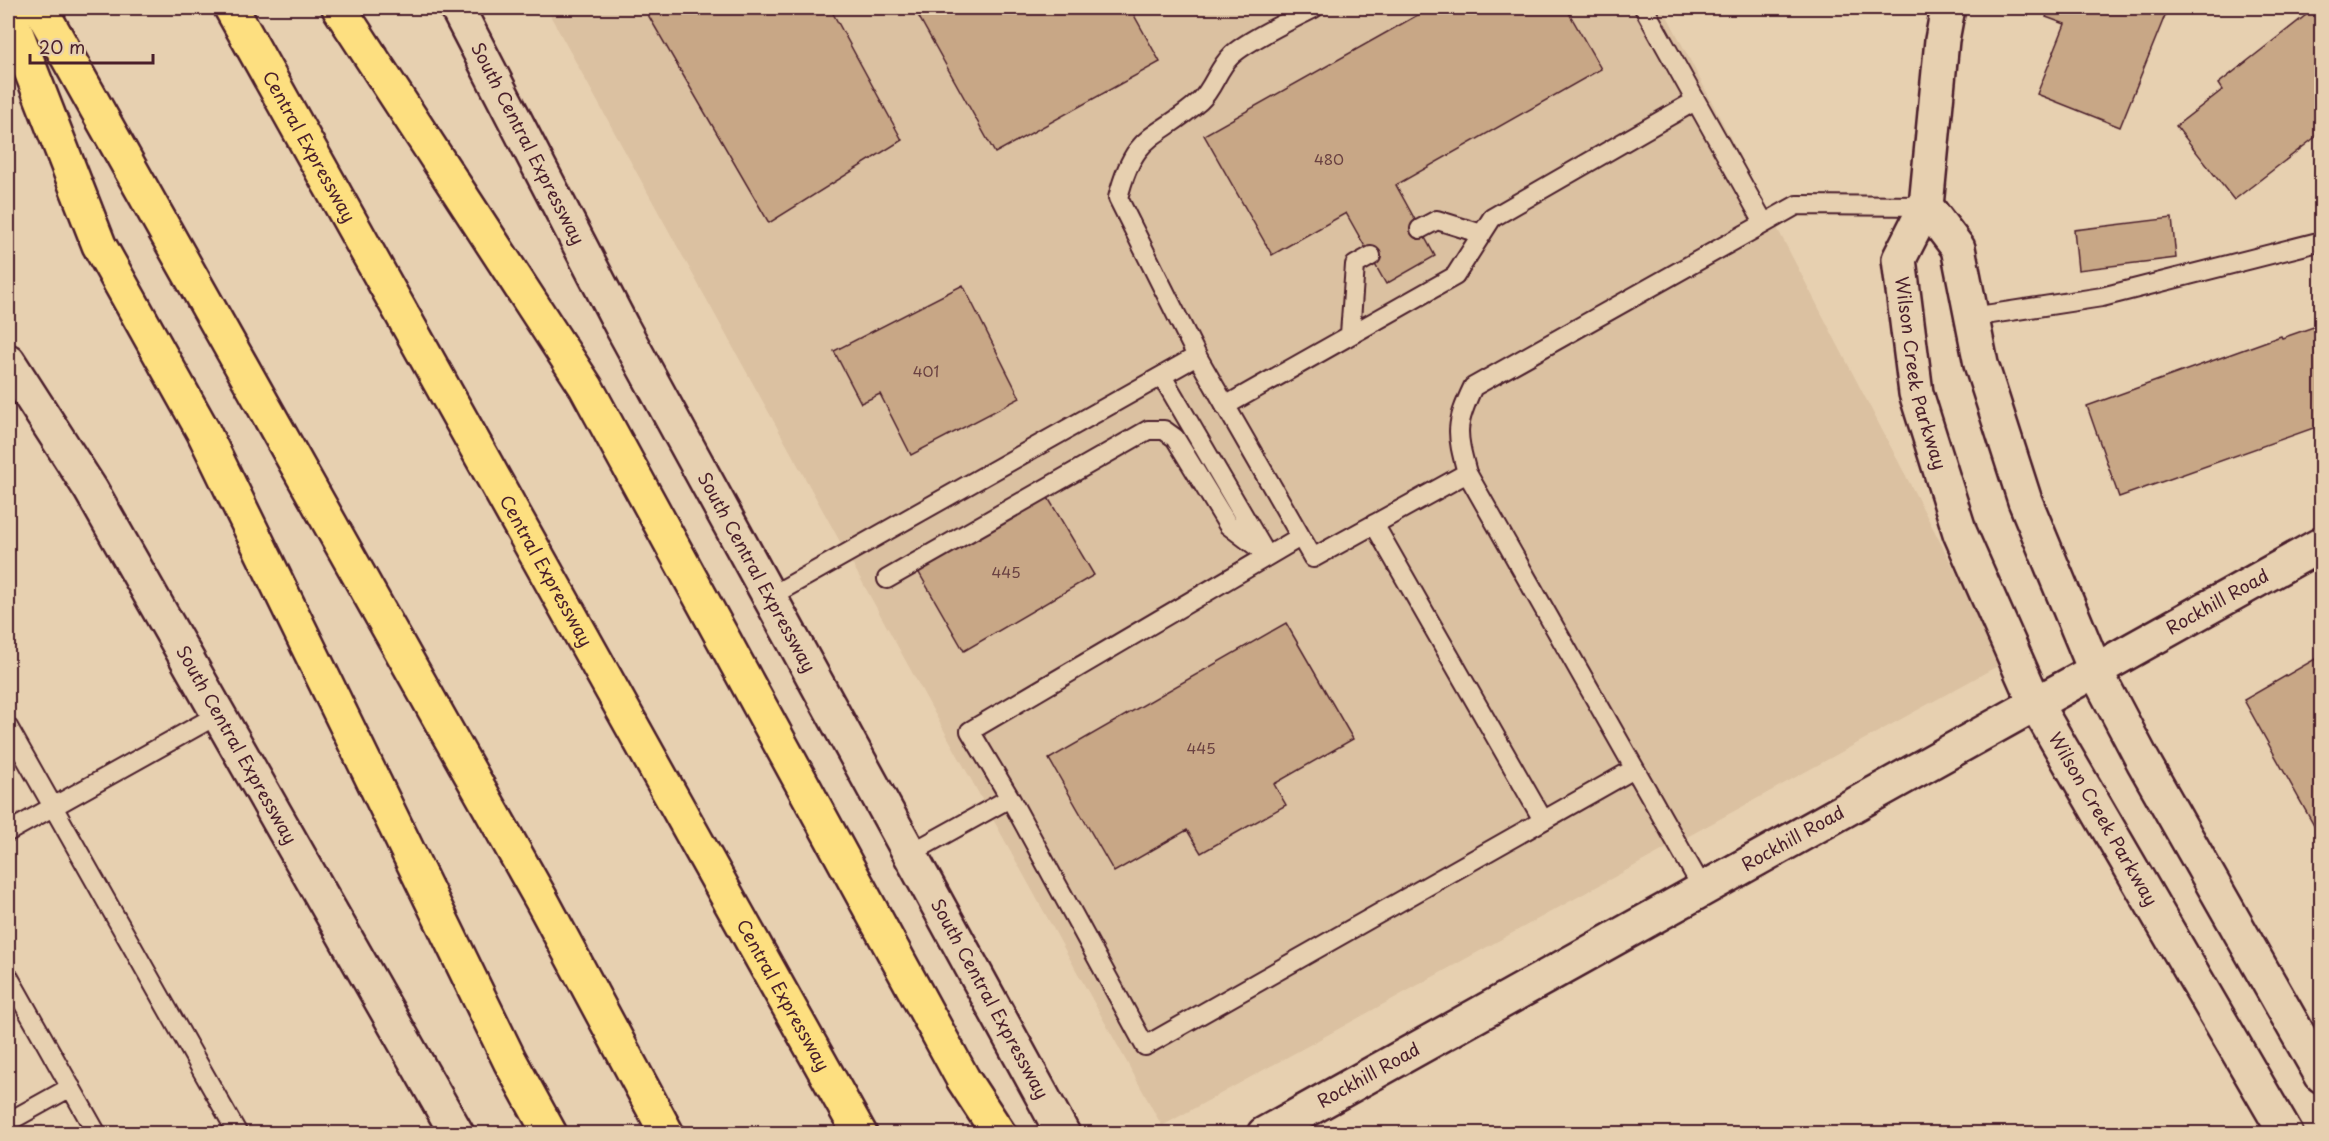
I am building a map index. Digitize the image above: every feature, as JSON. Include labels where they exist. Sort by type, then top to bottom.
[{"type":"highway","points":[[40,8],[541,899],[667,1134]]},
{"type":"highway","name":"Central Expressway","points":[[231,8],[860,1134]]},
{"type":"highway","points":[[339,8],[586,387],[963,1079],[999,1134]]},
{"type":"highway","points":[[8,12],[99,245],[203,431],[510,1061],[550,1134]]},
{"type":"main road","name":"South Central Expressway","points":[[457,8],[622,327],[1063,1134]]},
{"type":"main road","points":[[1948,8],[1942,40],[1926,206],[1958,248],[1981,364],[2025,501],[2095,670],[2143,761],[2322,1076]]},
{"type":"main road","name":"Wilson Creek Parkway","points":[[1926,206],[1899,259],[1916,393],[1960,533],[2035,703],[2286,1134]]},
{"type":"main road","name":"South Central Expressway","points":[[8,361],[91,490],[457,1134]]},
{"type":"main road","name":"Rockhill Road","points":[[1264,1134],[2322,544]]},
{"type":"lane","points":[[1314,8],[1232,54],[1202,100],[1148,136],[1125,170],[1118,198],[1197,356],[1312,558],[1467,473]]},
{"type":"lane","points":[[1644,8],[1764,223]]},
{"type":"lane","points":[[1225,406],[1455,276],[1492,218],[1695,101]]},
{"type":"lane","points":[[1703,889],[1467,473],[1461,450],[1458,419],[1473,387],[1797,205],[1926,206]]},
{"type":"lane","points":[[1420,228],[1437,220],[1482,234]]},
{"type":"lane","points":[[1972,317],[2102,297],[2322,241]]},
{"type":"lane","points":[[1350,334],[1355,265],[1371,256]]},
{"type":"lane","points":[[771,596],[1197,356]]},
{"type":"lane","points":[[1162,376],[1266,554]]},
{"type":"lane","points":[[887,579],[1148,430],[1164,430],[1175,438],[1228,525],[1266,554]]},
{"type":"lane","points":[[1374,524],[1544,820]]},
{"type":"lane","points":[[1300,537],[1266,554],[970,730],[1010,798],[1145,1046],[1634,769]]},
{"type":"lane","points":[[8,832],[219,714]]},
{"type":"lane","points":[[8,727],[238,1134]]},
{"type":"lane","points":[[911,853],[1010,798]]},
{"type":"lane","points":[[8,976],[98,1134]]},
{"type":"lane","points":[[8,1122],[71,1087]]},
{"type":"shaded area","points":[[546,8],[1663,8],[2003,663],[1162,1126]]},
{"type":"building","points":[[644,8],[830,8],[902,140],[769,223]]},
{"type":"building","points":[[914,8],[1130,8],[1160,62],[995,153]]},
{"type":"building","points":[[1430,8],[1566,8],[1601,69],[1396,185],[1435,256],[1386,284],[1346,213],[1272,255],[1204,135]]},
{"type":"building","points":[[2050,8],[2168,8],[2120,127],[2037,94],[2065,24],[2046,17]]},
{"type":"building","points":[[2315,8],[2322,8],[2322,132],[2234,200],[2176,126],[2222,90],[2218,84]]},
{"type":"building","points":[[2172,218],[2176,258],[2078,270],[2074,230]]},
{"type":"building","points":[[963,285],[1020,398],[911,455],[880,394],[861,403],[834,351]]},
{"type":"building","points":[[2322,324],[2322,425],[2119,497],[2087,406],[2281,336],[2282,338]]},
{"type":"building","points":[[1047,496],[1094,575],[964,651],[918,571]]},
{"type":"building","points":[[1286,623],[1353,739],[1274,784],[1286,805],[1201,853],[1187,830],[1114,872],[1049,759]]},
{"type":"building","points":[[2322,655],[2322,840],[2244,700]]}]
